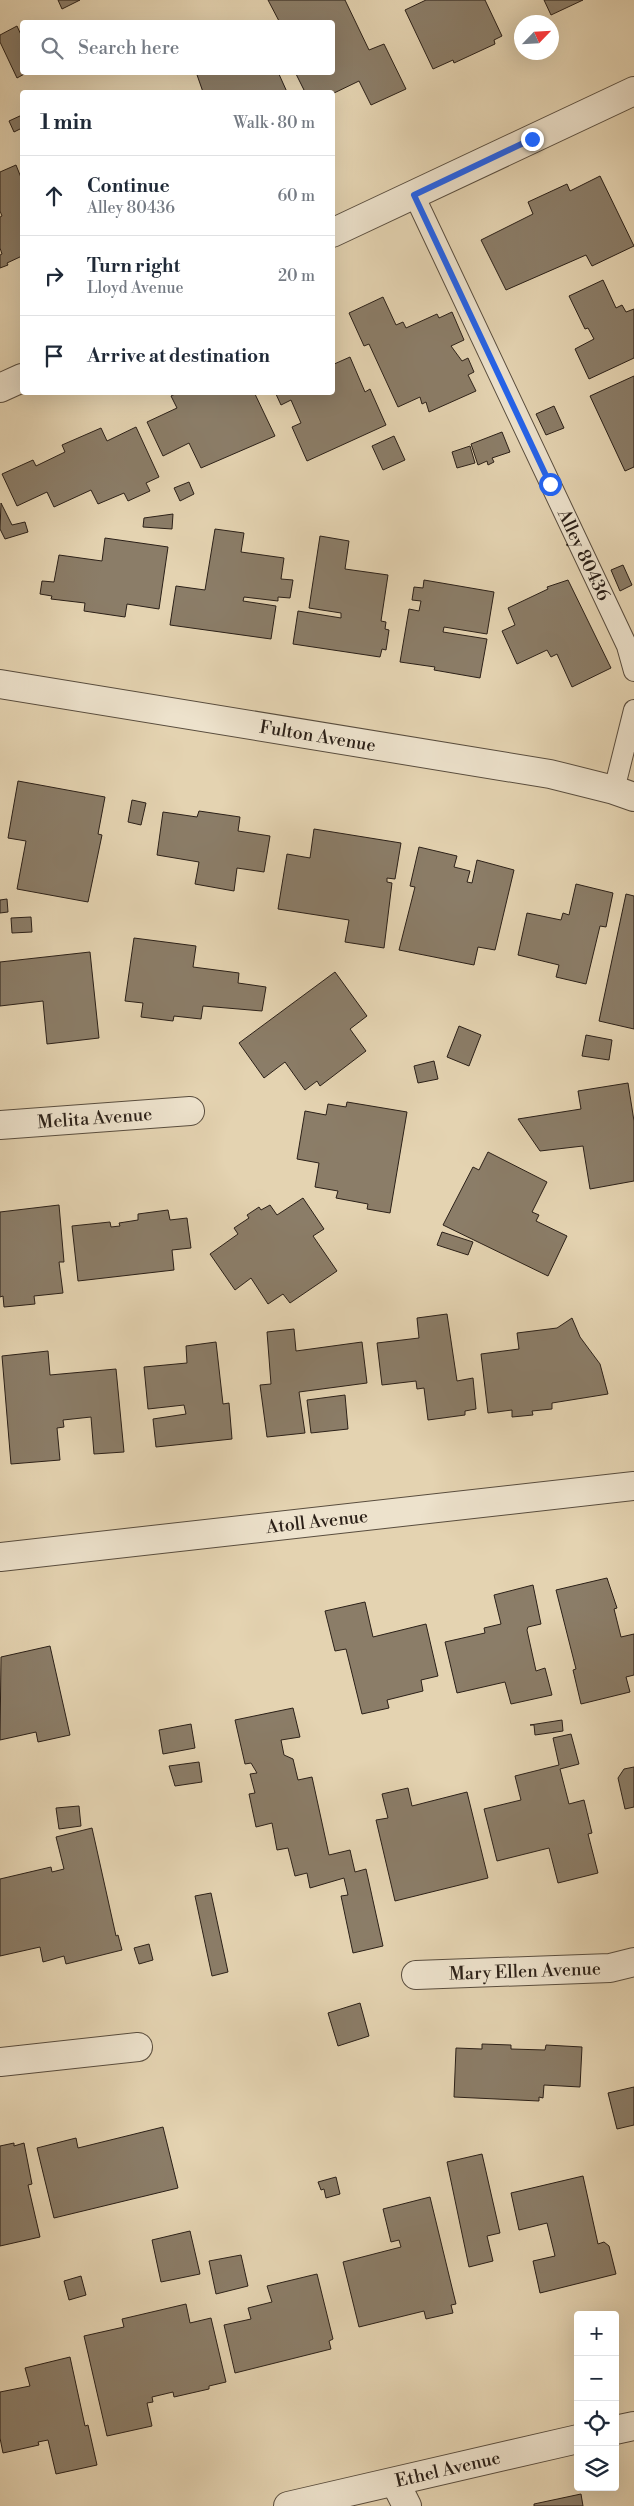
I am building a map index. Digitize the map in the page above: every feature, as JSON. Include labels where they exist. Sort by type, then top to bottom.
[{"type":"street","points":[[335,232],[634,91]]},
{"type":"street","points":[[0,388],[20,379]]},
{"type":"street","name":"Fulton Avenue","points":[[0,684],[550,774],[624,794]]},
{"type":"street","name":"Melita Avenue","points":[[0,1125],[190,1110]]},
{"type":"street","name":"Atoll Avenue","points":[[0,1557],[634,1486]]},
{"type":"street","name":"Mary Ellen Avenue","points":[[416,1975],[610,1968],[634,1962]]},
{"type":"street","points":[[0,2062],[138,2047]]},
{"type":"street","points":[[619,2429],[634,2426]]},
{"type":"street","name":"Ethel Avenue","points":[[301,2504],[574,2440]]},
{"type":"street","points":[[395,2482],[406,2506]]},
{"type":"lane","name":"Alley 80436","points":[[414,195],[627,646],[634,671]]},
{"type":"lane","points":[[624,794],[634,710]]},
{"type":"building","points":[[58,0],[80,0],[62,9]]},
{"type":"building","points":[[268,0],[345,0],[369,50],[384,44],[406,89],[371,105],[359,81],[335,93],[335,90],[304,90],[296,75],[335,75],[335,20],[278,20]]},
{"type":"building","points":[[426,0],[485,0],[502,36],[494,40],[495,44],[454,63],[453,60],[433,69],[405,10]]},
{"type":"building","points":[[544,0],[583,0],[551,15]]},
{"type":"building","points":[[17,26],[20,33],[20,75],[22,75],[17,78],[0,42],[0,35]]},
{"type":"building","points":[[197,75],[279,75],[286,90],[202,90]]},
{"type":"building","points":[[20,116],[20,129],[14,132],[9,121]]},
{"type":"building","points":[[16,165],[20,175],[20,257],[0,268],[0,255],[2,254],[0,248],[0,217],[2,216],[0,211],[0,172]]},
{"type":"building","points":[[600,176],[634,246],[592,266],[586,255],[506,290],[481,240],[533,214],[528,202],[567,184],[570,191]]},
{"type":"building","points":[[603,280],[616,308],[622,305],[626,312],[634,309],[634,358],[589,379],[575,349],[594,339],[588,328],[585,329],[569,296]]},
{"type":"building","points":[[383,297],[396,325],[403,322],[406,328],[437,314],[439,318],[452,312],[464,340],[451,346],[462,361],[468,358],[474,372],[468,375],[476,391],[429,412],[426,402],[422,404],[420,397],[398,407],[369,344],[364,346],[349,313]]},
{"type":"building","points":[[350,357],[365,392],[370,389],[386,425],[307,461],[292,427],[301,423],[291,400],[281,405],[276,395],[335,395],[335,364]]},
{"type":"building","points":[[634,376],[634,467],[625,471],[590,396]]},
{"type":"building","points":[[255,395],[275,436],[201,468],[189,443],[163,456],[147,422],[177,408],[171,396]]},
{"type":"building","points":[[554,406],[564,428],[546,435],[536,414]]},
{"type":"building","points":[[136,427],[159,477],[146,483],[150,491],[128,501],[124,493],[98,504],[91,490],[54,507],[47,492],[17,506],[2,474],[33,460],[36,466],[65,452],[62,445],[101,428],[107,441]]},
{"type":"building","points":[[502,432],[510,452],[492,458],[494,462],[488,465],[487,461],[478,465],[471,444]]},
{"type":"building","points":[[394,436],[405,460],[383,470],[372,446]]},
{"type":"building","points":[[470,446],[475,463],[457,468],[452,452]]},
{"type":"building","points":[[189,482],[194,494],[180,501],[174,488]]},
{"type":"building","points":[[1,503],[12,525],[25,522],[28,532],[5,539],[0,529]]},
{"type":"building","points":[[173,514],[172,529],[143,527],[144,518]]},
{"type":"building","points":[[215,529],[244,533],[241,552],[284,558],[281,579],[293,580],[290,598],[278,597],[278,601],[244,597],[243,601],[276,606],[271,639],[170,625],[176,586],[205,590]]},
{"type":"building","points":[[320,536],[349,541],[345,569],[388,575],[381,621],[386,622],[385,629],[389,630],[386,650],[382,649],[380,657],[293,644],[298,611],[341,618],[341,613],[309,608]]},
{"type":"building","points":[[105,538],[168,547],[159,609],[127,604],[125,617],[84,611],[85,603],[51,599],[52,596],[40,594],[42,581],[54,582],[59,555],[102,561]]},
{"type":"building","points":[[623,565],[632,585],[620,591],[611,570]]},
{"type":"building","points":[[424,580],[494,592],[487,634],[444,627],[443,632],[487,639],[480,678],[434,670],[435,667],[400,662],[409,609],[419,611],[421,601],[412,600],[414,587],[423,588]]},
{"type":"building","points":[[568,580],[611,668],[572,687],[557,654],[551,657],[547,650],[517,664],[502,631],[515,625],[508,608],[548,589],[547,587]]},
{"type":"building","points":[[18,781],[105,797],[98,834],[102,835],[88,902],[17,889],[26,841],[8,838]]},
{"type":"building","points":[[132,800],[146,803],[141,825],[128,822]]},
{"type":"building","points":[[199,811],[240,817],[238,831],[270,836],[264,872],[237,868],[234,891],[195,884],[199,862],[157,855],[163,812],[197,817]]},
{"type":"building","points":[[314,829],[401,843],[395,879],[387,878],[387,882],[392,883],[384,948],[345,942],[349,920],[278,909],[287,854],[310,858]]},
{"type":"building","points":[[419,847],[457,856],[454,867],[470,871],[467,882],[472,883],[477,860],[514,870],[495,950],[478,947],[474,965],[399,950],[415,887],[410,886]]},
{"type":"building","points":[[576,884],[613,893],[606,927],[600,926],[586,984],[556,977],[559,965],[518,955],[527,913],[561,920],[563,913],[569,915]]},
{"type":"building","points":[[626,894],[634,896],[634,1029],[599,1021]]},
{"type":"building","points":[[7,899],[8,912],[0,913],[0,900]]},
{"type":"building","points":[[31,917],[32,932],[12,933],[11,918]]},
{"type":"building","points":[[134,938],[196,946],[193,967],[239,973],[238,983],[266,987],[262,1011],[203,1006],[201,1019],[174,1016],[173,1021],[141,1017],[143,1003],[125,1001]]},
{"type":"building","points":[[90,952],[99,1038],[47,1044],[43,1001],[0,1006],[0,962]]},
{"type":"building","points":[[335,972],[367,1016],[350,1029],[366,1051],[320,1086],[317,1081],[305,1090],[285,1062],[264,1078],[239,1043]]},
{"type":"building","points":[[459,1026],[481,1035],[469,1066],[447,1057]]},
{"type":"building","points":[[586,1035],[612,1040],[609,1060],[582,1056]]},
{"type":"building","points":[[434,1061],[438,1079],[418,1083],[414,1066]]},
{"type":"building","points":[[628,1083],[634,1121],[634,1181],[590,1189],[583,1146],[540,1151],[518,1119],[581,1109],[578,1091]]},
{"type":"building","points":[[347,1102],[407,1112],[390,1213],[367,1209],[368,1204],[336,1198],[338,1191],[315,1187],[319,1163],[297,1159],[305,1111],[326,1115],[328,1104],[346,1107]]},
{"type":"building","points":[[488,1152],[547,1182],[532,1212],[539,1215],[536,1221],[567,1236],[548,1276],[443,1225],[473,1167],[479,1170]]},
{"type":"building","points":[[303,1198],[324,1229],[313,1236],[337,1271],[290,1303],[283,1294],[268,1304],[251,1278],[235,1290],[210,1254],[238,1234],[234,1228],[249,1218],[247,1215],[259,1207],[261,1210],[270,1205],[277,1215]]},
{"type":"building","points":[[59,1205],[64,1262],[59,1262],[63,1293],[34,1296],[35,1304],[4,1307],[3,1296],[0,1297],[0,1212]]},
{"type":"building","points":[[168,1210],[170,1220],[187,1218],[191,1248],[172,1250],[174,1270],[78,1281],[72,1226],[110,1222],[111,1227],[120,1226],[119,1223],[138,1220],[138,1214]]},
{"type":"building","points":[[442,1232],[473,1242],[468,1255],[437,1245]]},
{"type":"building","points":[[447,1314],[457,1381],[473,1378],[476,1409],[465,1411],[465,1415],[428,1420],[424,1388],[417,1389],[416,1381],[382,1385],[377,1343],[419,1338],[417,1318]]},
{"type":"building","points":[[572,1318],[580,1337],[600,1364],[608,1394],[552,1403],[552,1409],[532,1411],[533,1415],[512,1417],[512,1410],[488,1413],[481,1354],[519,1349],[517,1333],[557,1328]]},
{"type":"building","points":[[294,1329],[296,1351],[362,1342],[367,1383],[299,1392],[305,1433],[267,1437],[260,1385],[271,1384],[267,1332]]},
{"type":"building","points":[[216,1342],[223,1404],[229,1403],[232,1439],[156,1447],[153,1419],[186,1414],[184,1405],[148,1409],[144,1367],[187,1363],[186,1346]]},
{"type":"building","points":[[48,1351],[50,1375],[116,1369],[124,1452],[94,1454],[91,1417],[63,1420],[64,1427],[57,1428],[60,1460],[11,1464],[2,1356]]},
{"type":"building","points":[[345,1395],[348,1429],[311,1433],[307,1400]]},
{"type":"building","points":[[607,1578],[617,1608],[614,1609],[621,1637],[634,1634],[634,1675],[626,1677],[630,1692],[581,1704],[573,1670],[576,1669],[556,1590]]},
{"type":"building","points":[[533,1585],[541,1624],[528,1627],[527,1630],[536,1671],[545,1668],[552,1695],[511,1704],[505,1682],[457,1693],[445,1642],[485,1633],[484,1628],[501,1624],[494,1595]]},
{"type":"building","points":[[365,1602],[373,1637],[426,1624],[438,1676],[421,1680],[423,1691],[387,1700],[389,1708],[362,1714],[346,1649],[335,1651],[325,1611]]},
{"type":"building","points":[[50,1646],[70,1735],[38,1742],[36,1732],[0,1740],[1,1657]]},
{"type":"building","points":[[293,1708],[300,1737],[281,1740],[284,1755],[293,1759],[298,1780],[312,1777],[329,1855],[350,1850],[355,1872],[366,1869],[383,1946],[353,1953],[341,1896],[348,1895],[344,1878],[310,1888],[307,1873],[295,1876],[288,1848],[277,1850],[272,1823],[256,1827],[249,1794],[255,1793],[250,1774],[257,1773],[251,1763],[245,1764],[235,1720]]},
{"type":"building","points":[[562,1720],[563,1731],[535,1735],[534,1725],[530,1725]]},
{"type":"building","points":[[191,1724],[195,1748],[163,1754],[159,1730]]},
{"type":"building","points":[[571,1734],[579,1764],[560,1769],[569,1804],[584,1800],[592,1833],[588,1834],[598,1873],[558,1883],[549,1848],[497,1861],[484,1809],[521,1800],[515,1776],[559,1765],[553,1738]]},
{"type":"building","points":[[199,1762],[202,1782],[175,1786],[169,1766]]},
{"type":"building","points":[[634,1767],[634,1807],[625,1809],[618,1778],[624,1769]]},
{"type":"building","points":[[408,1788],[412,1806],[467,1792],[488,1878],[395,1901],[376,1820],[388,1818],[382,1794]]},
{"type":"building","points":[[79,1806],[81,1826],[59,1829],[56,1808]]},
{"type":"building","points":[[92,1828],[116,1936],[118,1935],[122,1950],[66,1964],[64,1956],[43,1962],[40,1947],[0,1956],[0,1879],[51,1867],[52,1872],[64,1869],[56,1837]]},
{"type":"building","points":[[211,1893],[228,1972],[212,1976],[195,1896]]},
{"type":"building","points":[[149,1944],[153,1960],[139,1964],[134,1948]]},
{"type":"building","points":[[360,2003],[369,2036],[338,2046],[328,2013]]},
{"type":"building","points":[[482,2044],[511,2045],[511,2049],[545,2050],[546,2045],[582,2047],[580,2087],[544,2085],[543,2098],[539,2097],[539,2101],[454,2097],[456,2048],[482,2049]]},
{"type":"building","points":[[634,2087],[634,2125],[617,2129],[608,2093]]},
{"type":"building","points":[[163,2127],[178,2188],[54,2218],[37,2148],[76,2138],[78,2148]]},
{"type":"building","points":[[14,2143],[14,2146],[24,2143],[32,2184],[28,2185],[40,2237],[0,2246],[0,2146]]},
{"type":"building","points":[[482,2154],[500,2233],[487,2236],[493,2261],[469,2267],[447,2162]]},
{"type":"building","points":[[583,2176],[598,2244],[604,2242],[609,2246],[616,2274],[540,2293],[533,2261],[555,2256],[547,2223],[519,2230],[511,2193]]},
{"type":"building","points":[[336,2177],[340,2194],[326,2198],[324,2189],[321,2190],[318,2182]]},
{"type":"building","points":[[430,2197],[456,2304],[451,2305],[453,2313],[426,2319],[424,2311],[359,2327],[343,2262],[401,2247],[399,2240],[391,2242],[383,2209]]},
{"type":"building","points":[[190,2231],[200,2274],[161,2282],[152,2240]]},
{"type":"building","points":[[241,2255],[248,2286],[216,2294],[209,2261]]},
{"type":"building","points":[[317,2274],[333,2339],[329,2341],[331,2349],[235,2373],[224,2325],[251,2319],[248,2308],[272,2302],[267,2286]]},
{"type":"building","points":[[81,2276],[86,2295],[69,2300],[64,2281]]},
{"type":"building","points":[[186,2304],[190,2323],[211,2318],[226,2382],[209,2386],[209,2389],[174,2397],[173,2392],[152,2397],[153,2402],[147,2403],[152,2426],[107,2436],[84,2336],[124,2327],[122,2319]]},
{"type":"building","points":[[70,2357],[85,2426],[88,2425],[97,2465],[56,2474],[48,2440],[38,2442],[39,2445],[3,2453],[0,2438],[0,2392],[30,2386],[25,2368]]},
{"type":"building","points":[[581,2494],[583,2506],[534,2506],[534,2504]]},
{"type":"route","points":[[532,139],[414,195],[550,484]]}]
